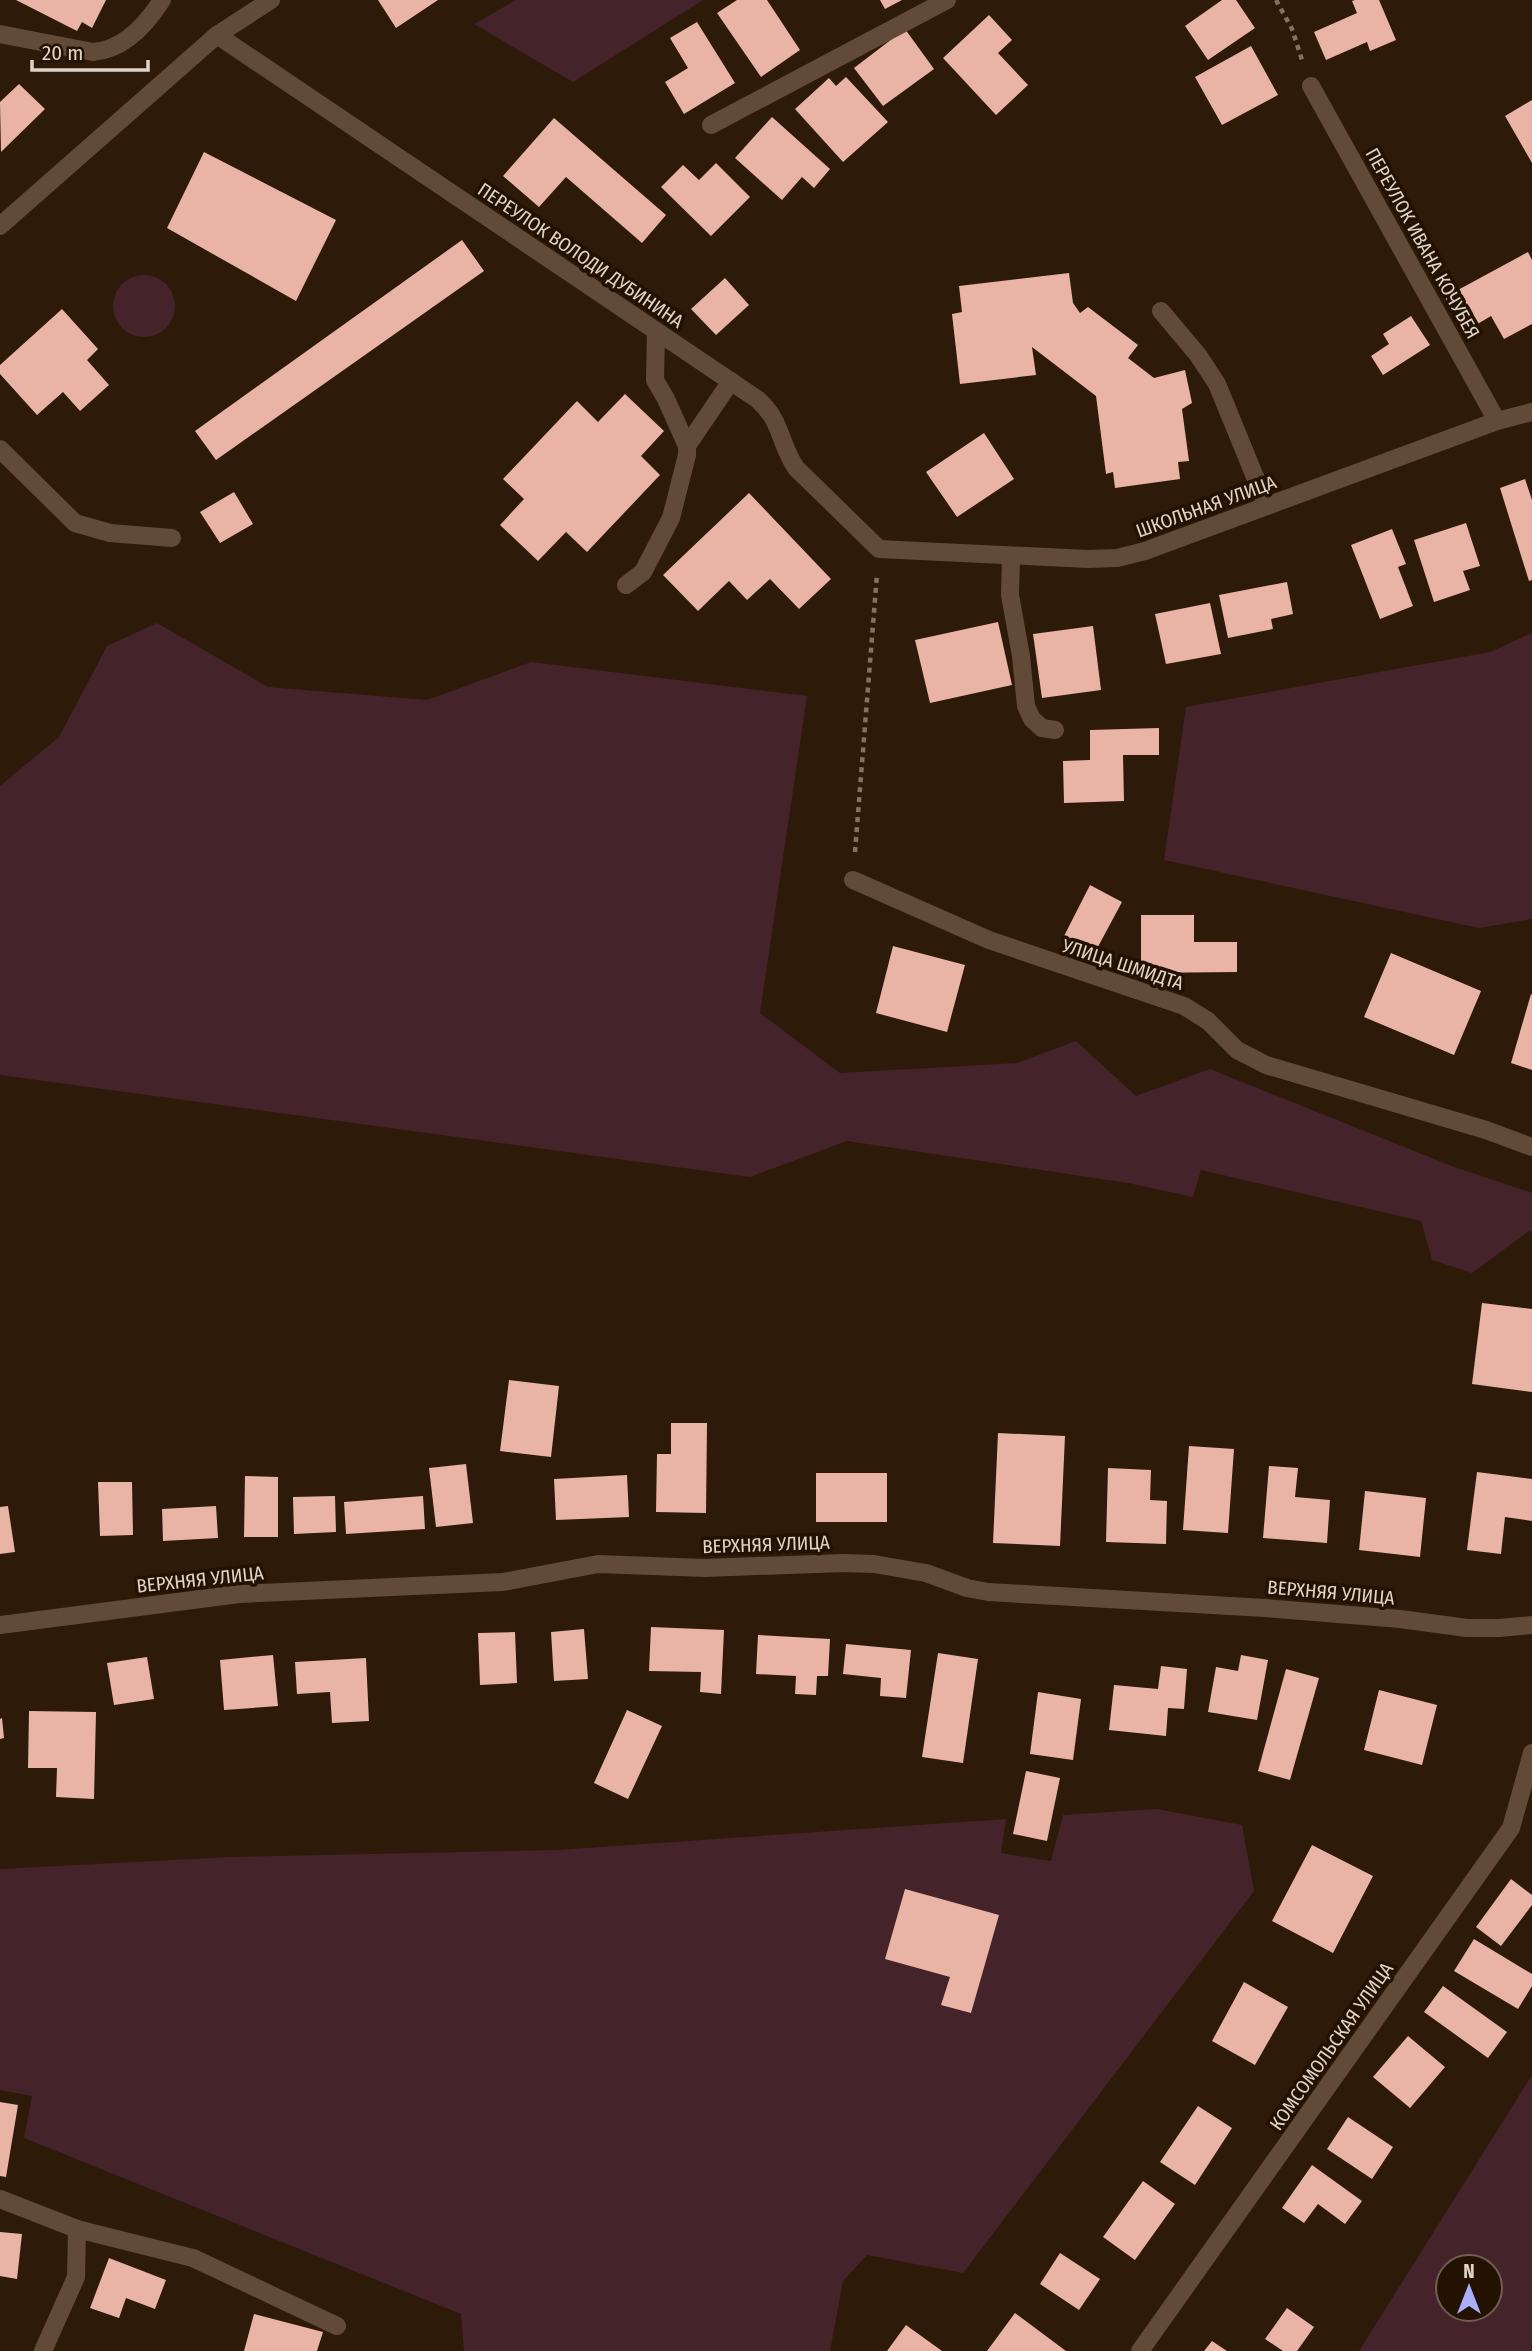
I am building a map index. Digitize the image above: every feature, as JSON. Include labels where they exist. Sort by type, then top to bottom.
[{"type":"street","points":[[0,34],[93,52],[105,51],[117,47],[136,31],[153,14],[162,0]]},
{"type":"street","points":[[0,226],[217,35],[271,0]]},
{"type":"street","points":[[711,125],[947,0]]},
{"type":"street","name":"ПЕРЕУЛОК ВОЛОДИ ДУБИНИНА","points":[[217,35],[768,408],[775,419],[789,458],[796,468],[879,549]]},
{"type":"street","name":"ПЕРЕУЛОК ИВАНА КОЧУБЕЯ","points":[[1311,86],[1497,421]]},
{"type":"street","points":[[1161,311],[1198,355],[1217,384],[1267,506]]},
{"type":"street","points":[[626,585],[643,572],[671,518],[687,455],[687,446],[655,380],[656,331]]},
{"type":"street","points":[[687,446],[731,381]]},
{"type":"street","name":"ШКОЛЬНАЯ УЛИЦА","points":[[879,549],[1117,558],[1145,551],[1497,421],[1532,412]]},
{"type":"street","points":[[0,449],[75,523],[110,533],[172,538]]},
{"type":"street","points":[[1011,556],[1010,595],[1021,656],[1026,706],[1032,719],[1042,728],[1055,730]]},
{"type":"street","name":"УЛИЦА ШМИДТА","points":[[853,880],[989,940],[1184,1006],[1208,1021],[1237,1050],[1266,1065],[1486,1130],[1532,1147]]},
{"type":"street","name":"ВЕРХНЯЯ УЛИЦА","points":[[0,1625],[239,1594],[503,1582],[598,1564],[705,1568],[843,1563],[900,1567],[988,1592],[1265,1608],[1400,1619],[1467,1628],[1532,1625]]},
{"type":"street","name":"КОМСОМОЛЬСКАЯ УЛИЦА","points":[[1140,2351],[1511,1828],[1532,1753]]},
{"type":"street","points":[[0,2199],[77,2229],[193,2258],[337,2326]]},
{"type":"street","points":[[43,2351],[76,2277],[77,2229]]},
{"type":"path","points":[[1276,0],[1292,29],[1311,86]]},
{"type":"path","points":[[853,880],[879,549]]},
{"type":"shaded area","points":[[516,0],[703,0],[573,82],[474,24]]},
{"type":"shaded area","points":[[144,275],[156,277],[166,284],[173,294],[173,318],[166,328],[156,335],[144,337],[132,335],[122,328],[115,318],[113,306],[115,294],[122,284],[132,277]]},
{"type":"shaded area","points":[[157,623],[268,687],[427,700],[531,662],[807,696],[760,1013],[840,1073],[1017,1063],[1076,1041],[1136,1096],[1210,1069],[1454,1167],[1532,1193],[1532,1233],[1529,1231],[1472,1273],[1432,1260],[1421,1221],[1201,1170],[1193,1197],[1128,1183],[847,1141],[750,1177],[0,1075],[0,786],[59,737],[107,646]]},
{"type":"shaded area","points":[[1532,633],[1532,919],[1479,928],[1164,860],[1186,707],[1490,652]]},
{"type":"shaded area","points":[[1157,1809],[1242,1825],[1254,1891],[963,2273],[867,2255],[843,2281],[830,2351],[464,2351],[461,2314],[24,2138],[32,2096],[0,2090],[0,1869],[231,1857],[557,1850],[1006,1819],[1001,1853],[1051,1861],[1063,1815]]},
{"type":"shaded area","points":[[1532,2075],[1532,2351],[1359,2351]]},
{"type":"building","points":[[16,0],[106,0],[92,28],[82,22],[77,31]]},
{"type":"building","points":[[378,0],[438,0],[396,28]]},
{"type":"building","points":[[737,0],[767,0],[800,50],[761,77],[717,13]]},
{"type":"building","points":[[880,0],[902,0],[885,9]]},
{"type":"building","points":[[1222,0],[1236,0],[1255,28],[1208,60],[1185,26]]},
{"type":"building","points":[[1379,0],[1396,40],[1370,51],[1367,42],[1326,60],[1314,32],[1357,13],[1352,1]]},
{"type":"building","points":[[989,15],[1012,40],[998,53],[1028,85],[996,115],[943,58]]},
{"type":"building","points":[[697,22],[735,83],[684,114],[665,82],[688,68],[670,38]]},
{"type":"building","points":[[905,29],[934,69],[883,106],[854,68]]},
{"type":"building","points":[[1251,46],[1278,95],[1222,125],[1195,77]]},
{"type":"building","points":[[846,77],[888,122],[843,162],[795,109],[829,78],[836,86]]},
{"type":"building","points":[[19,84],[45,109],[1,152],[0,102]]},
{"type":"building","points":[[1532,100],[1532,163],[1505,116]]},
{"type":"building","points":[[772,117],[830,169],[814,188],[802,177],[782,200],[735,158]]},
{"type":"building","points":[[554,118],[666,215],[642,243],[566,177],[539,207],[503,176]]},
{"type":"building","points":[[204,152],[336,220],[296,301],[167,228]]},
{"type":"building","points":[[716,163],[750,197],[711,236],[661,187],[683,165],[699,180]]},
{"type":"building","points":[[462,240],[484,271],[216,460],[195,431]]},
{"type":"building","points":[[1528,252],[1532,260],[1532,324],[1504,339],[1491,316],[1464,332],[1445,297]]},
{"type":"building","points":[[1069,273],[1073,303],[1080,313],[1088,307],[1138,345],[1128,358],[1154,378],[1185,370],[1192,403],[1182,409],[1189,461],[1178,462],[1180,479],[1115,488],[1113,472],[1106,474],[1096,396],[1032,347],[1036,375],[960,384],[952,314],[962,312],[959,286]]},
{"type":"building","points":[[725,278],[749,305],[716,335],[691,309]]},
{"type":"building","points":[[62,309],[98,349],[87,360],[109,385],[80,411],[63,392],[37,415],[0,374],[0,365]]},
{"type":"building","points":[[1411,316],[1430,345],[1383,375],[1371,356],[1389,344],[1383,334]]},
{"type":"building","points":[[625,394],[664,431],[641,456],[660,475],[587,552],[566,532],[538,561],[500,525],[524,499],[503,479],[577,401],[598,422]]},
{"type":"building","points":[[984,433],[1014,479],[957,517],[926,472]]},
{"type":"building","points":[[1525,479],[1532,500],[1532,580],[1529,581],[1500,488]]},
{"type":"building","points":[[234,492],[253,524],[220,543],[200,512]]},
{"type":"building","points":[[749,493],[831,579],[799,609],[770,579],[747,600],[729,581],[698,611],[663,575]]},
{"type":"building","points":[[1466,523],[1480,566],[1463,571],[1470,590],[1434,602],[1414,540]]},
{"type":"building","points":[[1392,529],[1406,564],[1398,567],[1413,606],[1380,619],[1351,545]]},
{"type":"building","points":[[1287,582],[1293,614],[1271,619],[1273,629],[1228,638],[1219,595]]},
{"type":"building","points":[[1210,603],[1221,654],[1166,664],[1155,614]]},
{"type":"building","points":[[998,622],[1012,685],[930,703],[915,640]]},
{"type":"building","points":[[1093,626],[1101,690],[1042,698],[1033,634]]},
{"type":"building","points":[[1159,728],[1159,755],[1123,755],[1124,801],[1064,803],[1063,761],[1090,760],[1090,730]]},
{"type":"building","points":[[1090,885],[1122,902],[1093,956],[1062,940]]},
{"type":"building","points":[[1141,915],[1194,915],[1194,942],[1237,942],[1237,972],[1141,973]]},
{"type":"building","points":[[893,946],[965,965],[947,1032],[876,1013]]},
{"type":"building","points":[[1391,953],[1481,991],[1454,1055],[1364,1017]]},
{"type":"building","points":[[1532,995],[1532,1070],[1511,1063]]},
{"type":"building","points":[[1482,1303],[1532,1309],[1532,1392],[1472,1384]]},
{"type":"building","points":[[509,1380],[559,1386],[551,1457],[500,1451]]},
{"type":"building","points":[[671,1423],[707,1423],[706,1513],[656,1512],[657,1454],[671,1454]]},
{"type":"building","points":[[998,1433],[1065,1436],[1060,1546],[993,1543]]},
{"type":"building","points":[[1189,1446],[1234,1449],[1228,1533],[1183,1530]]},
{"type":"building","points":[[466,1464],[473,1523],[436,1527],[429,1468]]},
{"type":"building","points":[[1269,1466],[1298,1468],[1295,1497],[1330,1500],[1327,1543],[1263,1538]]},
{"type":"building","points":[[1108,1468],[1151,1470],[1150,1500],[1167,1501],[1166,1544],[1106,1542]]},
{"type":"building","points":[[1477,1472],[1532,1479],[1532,1521],[1505,1517],[1501,1554],[1467,1550]]},
{"type":"building","points":[[816,1473],[887,1473],[887,1522],[816,1522]]},
{"type":"building","points":[[627,1475],[629,1517],[556,1520],[554,1479]]},
{"type":"building","points":[[245,1476],[278,1477],[278,1537],[244,1537]]},
{"type":"building","points":[[98,1482],[132,1482],[133,1535],[100,1536]]},
{"type":"building","points":[[1365,1491],[1426,1498],[1420,1557],[1359,1550]]},
{"type":"building","points":[[335,1496],[336,1532],[294,1534],[293,1497]]},
{"type":"building","points":[[423,1496],[425,1529],[346,1534],[344,1502]]},
{"type":"building","points":[[8,1506],[15,1552],[0,1554],[0,1507]]},
{"type":"building","points":[[216,1506],[218,1538],[163,1541],[162,1509]]},
{"type":"building","points":[[651,1627],[724,1630],[721,1694],[700,1692],[701,1672],[649,1671]]},
{"type":"building","points":[[584,1629],[588,1679],[554,1681],[551,1632]]},
{"type":"building","points":[[515,1632],[517,1683],[480,1685],[478,1633]]},
{"type":"building","points":[[758,1635],[830,1639],[828,1676],[817,1676],[816,1695],[795,1694],[796,1676],[756,1674]]},
{"type":"building","points":[[846,1644],[911,1650],[906,1698],[880,1696],[881,1678],[843,1674]]},
{"type":"building","points":[[938,1653],[978,1659],[963,1763],[922,1757]]},
{"type":"building","points":[[273,1655],[278,1706],[224,1710],[220,1660]]},
{"type":"building","points":[[1241,1655],[1268,1660],[1257,1720],[1208,1712],[1216,1667],[1238,1671]]},
{"type":"building","points":[[147,1657],[154,1699],[114,1705],[107,1663]]},
{"type":"building","points":[[366,1658],[369,1721],[332,1723],[330,1692],[297,1694],[295,1662]]},
{"type":"building","points":[[1161,1666],[1187,1669],[1184,1709],[1168,1708],[1166,1736],[1109,1730],[1114,1685],[1158,1689]]},
{"type":"building","points":[[1286,1669],[1319,1678],[1290,1780],[1258,1771]]},
{"type":"building","points":[[1379,1690],[1437,1705],[1422,1765],[1364,1750]]},
{"type":"building","points":[[1038,1692],[1081,1699],[1073,1760],[1030,1754]]},
{"type":"building","points":[[627,1710],[662,1726],[628,1799],[594,1783]]},
{"type":"building","points":[[29,1711],[96,1712],[94,1799],[56,1797],[57,1768],[28,1768]]},
{"type":"building","points":[[2,1718],[4,1738],[0,1739],[0,1719]]},
{"type":"building","points":[[1026,1771],[1060,1778],[1047,1841],[1013,1834]]},
{"type":"building","points":[[1312,1845],[1373,1876],[1333,1953],[1272,1921]]},
{"type":"building","points":[[1511,1879],[1532,1895],[1532,1905],[1501,1946],[1476,1927]]},
{"type":"building","points":[[905,1889],[999,1915],[971,2013],[941,2005],[950,1977],[885,1959]]},
{"type":"building","points":[[1474,1939],[1532,1974],[1532,1986],[1518,2009],[1454,1971]]},
{"type":"building","points":[[1244,1982],[1288,2007],[1255,2065],[1212,2041]]},
{"type":"building","points":[[1443,1986],[1507,2032],[1488,2058],[1424,2012]]},
{"type":"building","points":[[1408,2036],[1445,2067],[1410,2108],[1373,2077]]},
{"type":"building","points":[[0,2102],[18,2105],[6,2177],[0,2176]]},
{"type":"building","points":[[1198,2106],[1232,2128],[1195,2185],[1160,2162]]},
{"type":"building","points":[[1348,2117],[1393,2147],[1372,2179],[1327,2149]]},
{"type":"building","points":[[1312,2165],[1362,2201],[1345,2224],[1318,2204],[1304,2223],[1282,2208]]},
{"type":"building","points":[[1143,2181],[1175,2204],[1135,2260],[1103,2237]]},
{"type":"building","points":[[0,2232],[22,2234],[17,2279],[0,2276]]},
{"type":"building","points":[[1060,2253],[1100,2279],[1079,2310],[1040,2284]]},
{"type":"building","points":[[109,2258],[166,2280],[155,2309],[126,2298],[119,2318],[90,2308]]},
{"type":"building","points":[[1287,2308],[1314,2327],[1297,2351],[1283,2351],[1265,2339]]},
{"type":"building","points":[[1015,2313],[1066,2351],[987,2351]]},
{"type":"building","points":[[254,2314],[323,2332],[317,2351],[244,2351]]},
{"type":"building","points":[[906,2325],[942,2351],[887,2351]]},
{"type":"building","points":[[1212,2341],[1227,2351],[1204,2351]]}]
